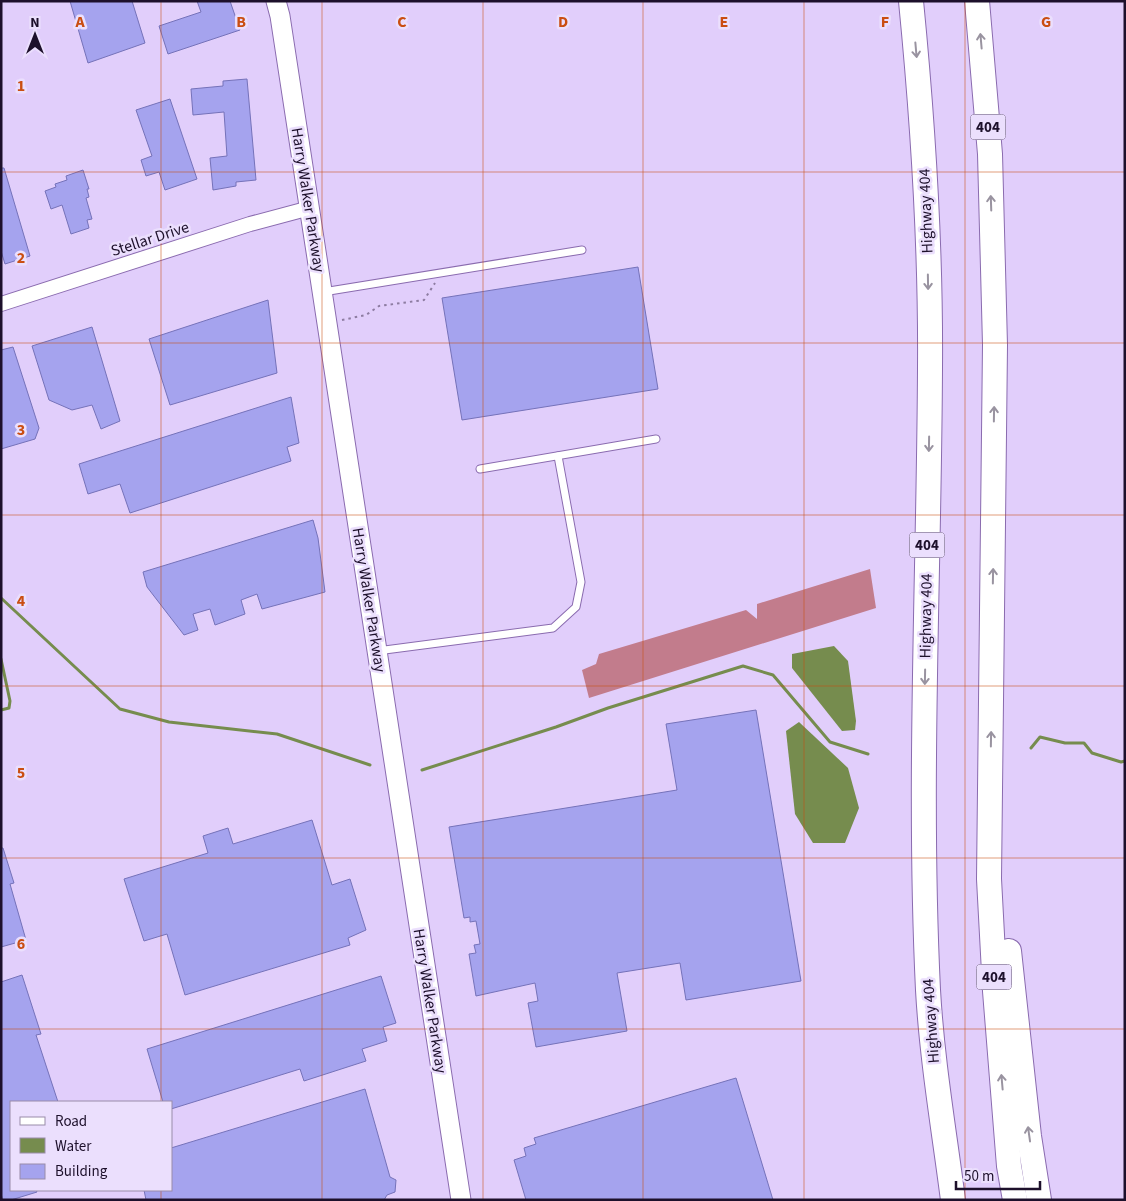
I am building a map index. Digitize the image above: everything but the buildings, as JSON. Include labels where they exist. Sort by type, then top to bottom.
[{"type":"highway","name":"Highway 404","points":[[911,1],[920,95],[927,223],[930,366],[924,719],[925,900],[928,992],[936,1088],[953,1200]]},
{"type":"highway","name":"404","points":[[977,1],[990,154],[995,336],[989,879],[995,991],[1009,1166],[1015,1200]]},
{"type":"highway","points":[[991,788],[1001,837],[1011,988],[1029,1136],[1039,1200]]},
{"type":"highway","points":[[936,1088],[931,1121],[936,1200]]},
{"type":"street","name":"Harry Walker Parkway","points":[[276,1],[280,16],[328,324],[461,1200]]},
{"type":"street","name":"Stellar Drive","points":[[1,304],[250,224],[310,208]]},
{"type":"lane","points":[[322,292],[582,250]]},
{"type":"lane","points":[[480,469],[656,439]]},
{"type":"lane","points":[[377,651],[553,628],[576,607],[580,582],[558,456]]},
{"type":"path","points":[[328,324],[366,315],[379,306],[424,300],[442,272]]},
{"type":"shaded area","points":[[870,569],[876,608],[589,698],[582,670],[596,664],[599,654],[746,610],[757,619],[757,604]]},
{"type":"water","points":[[834,646],[848,661],[856,721],[855,730],[842,731],[792,668],[792,654]]},
{"type":"water","points":[[799,722],[848,768],[859,808],[845,843],[813,843],[795,814],[786,731]]},
{"type":"waterway","points":[[1,598],[120,709],[169,722],[277,734],[370,765]]},
{"type":"waterway","points":[[1,659],[10,701],[9,708],[1,710]]},
{"type":"waterway","points":[[422,770],[556,727],[608,708],[743,666],[773,675],[830,742],[868,754]]},
{"type":"waterway","points":[[1031,748],[1040,737],[1065,743],[1084,743],[1092,753],[1121,762],[1125,761]]}]
